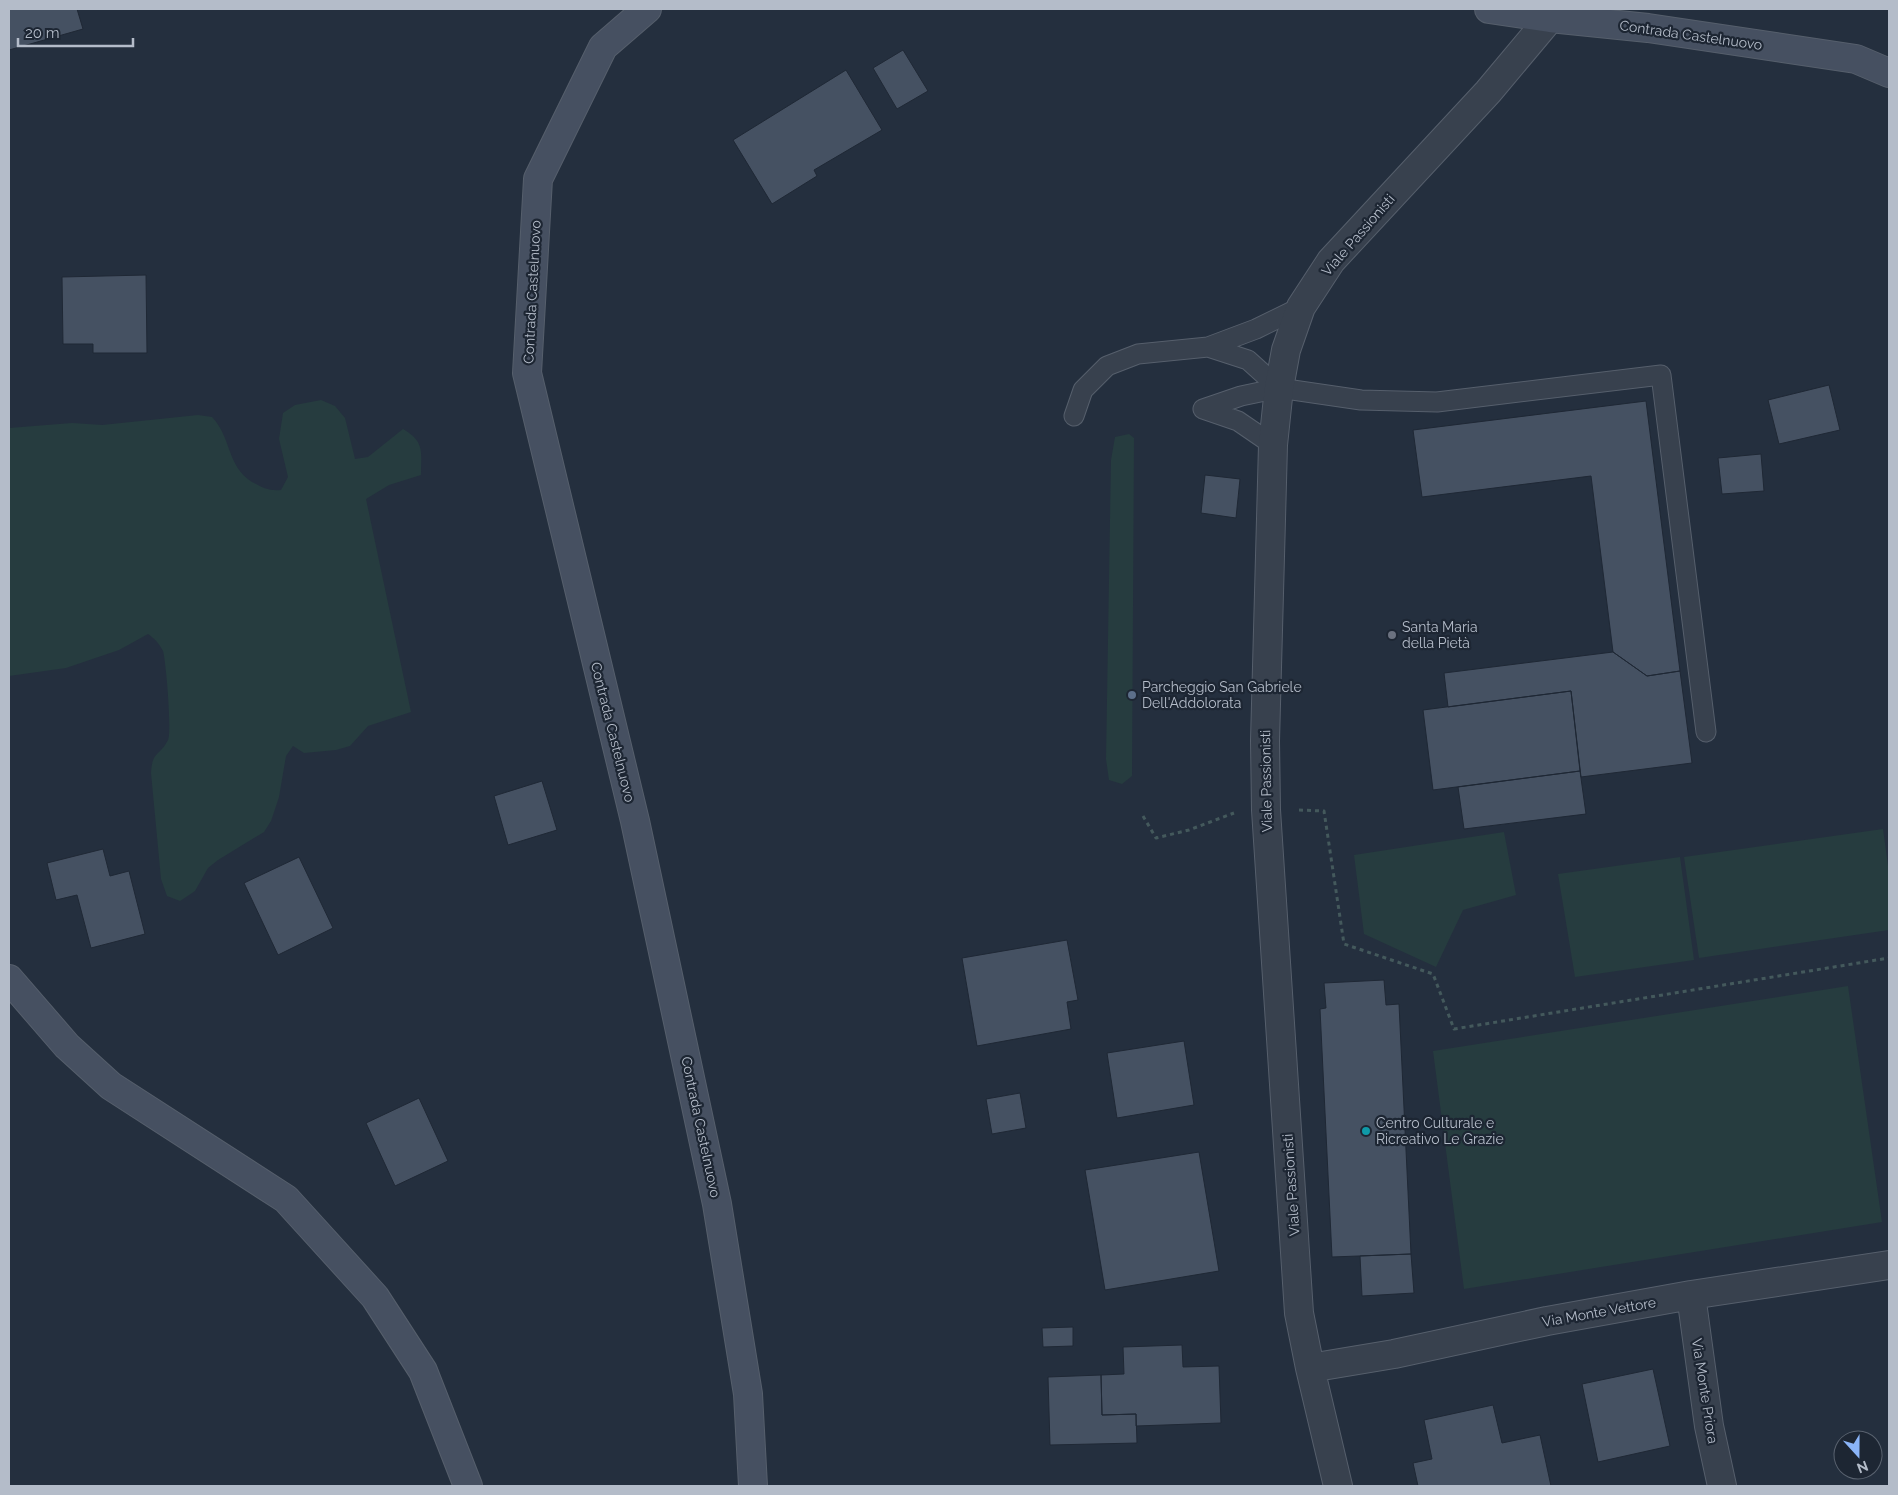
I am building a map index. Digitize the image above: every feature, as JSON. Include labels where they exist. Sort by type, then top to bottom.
[{"type":"main road","name":"Contrada Castelnuovo","points":[[647,9],[603,47],[538,179],[527,373],[635,821],[717,1204],[748,1394],[754,1486]]},
{"type":"main road","name":"Contrada Castelnuovo","points":[[1489,9],[1552,13],[1856,59],[1889,73]]},
{"type":"main road","points":[[9,979],[67,1046],[111,1086],[286,1199],[375,1297],[423,1371],[468,1486]]},
{"type":"street","name":"Viale Passionisti","points":[[1338,1486],[1299,1313],[1266,810],[1265,741],[1273,445],[1279,388],[1286,350],[1301,308],[1330,261],[1488,92],[1552,13]]},
{"type":"street","name":"Via Monte Vettore","points":[[1310,1368],[1394,1354],[1547,1322],[1691,1296],[1889,1265]]},
{"type":"street","name":"Via Monte Priora","points":[[1691,1296],[1709,1426],[1722,1486]]},
{"type":"lane","points":[[1074,416],[1083,390],[1107,366],[1138,354],[1208,347],[1256,329],[1301,308]]},
{"type":"lane","points":[[1208,347],[1248,360],[1279,388]]},
{"type":"lane","points":[[1273,445],[1238,421],[1202,409],[1241,396],[1279,388],[1361,400],[1437,402],[1661,375],[1706,732]]},
{"type":"path","points":[[1143,816],[1156,838],[1189,830],[1242,810],[1324,811],[1344,944],[1433,974],[1454,1029],[1889,958]]},
{"type":"green space","points":[[321,400],[335,406],[345,418],[355,459],[368,457],[403,429],[415,438],[420,448],[421,475],[389,485],[366,499],[411,712],[368,726],[350,746],[336,750],[304,753],[293,746],[286,756],[279,797],[271,821],[264,832],[208,868],[195,891],[180,901],[167,896],[161,879],[151,773],[155,757],[168,740],[169,711],[163,651],[155,639],[148,634],[119,650],[66,668],[9,676],[9,428],[72,423],[102,425],[198,415],[212,417],[223,434],[233,460],[244,475],[252,482],[263,487],[281,490],[288,477],[279,439],[283,413],[295,405]]},
{"type":"green space","points":[[1129,434],[1134,438],[1132,776],[1122,784],[1109,780],[1106,759],[1111,460],[1115,437]]},
{"type":"green space","points":[[1883,829],[1889,873],[1889,930],[1699,958],[1684,857]]},
{"type":"green space","points":[[1504,832],[1516,895],[1463,910],[1436,967],[1364,934],[1354,855]]},
{"type":"green space","points":[[1680,857],[1694,960],[1575,977],[1558,874]]},
{"type":"green space","points":[[1848,986],[1882,1222],[1464,1289],[1433,1051]]},
{"type":"building","points":[[9,9],[77,9],[83,29],[9,50]]},
{"type":"building","points":[[903,50],[928,91],[897,109],[873,68]]},
{"type":"building","points":[[846,70],[882,130],[814,170],[817,176],[772,204],[733,140]]},
{"type":"building","points":[[146,275],[147,353],[93,353],[93,344],[63,344],[62,277]]},
{"type":"building","points":[[1829,385],[1840,430],[1779,444],[1768,400]]},
{"type":"building","points":[[1646,401],[1680,671],[1647,676],[1613,652],[1591,476],[1422,497],[1413,430]]},
{"type":"building","points":[[1761,454],[1764,491],[1722,494],[1718,458]]},
{"type":"building","points":[[1205,475],[1240,479],[1236,518],[1201,513]]},
{"type":"building","points":[[1613,652],[1647,676],[1680,671],[1692,763],[1581,777],[1571,691],[1448,707],[1444,673]]},
{"type":"building","points":[[1571,691],[1580,771],[1433,790],[1423,710]]},
{"type":"building","points":[[1580,771],[1586,814],[1464,829],[1458,787]]},
{"type":"building","points":[[542,781],[557,830],[508,845],[494,796]]},
{"type":"building","points":[[103,849],[110,876],[129,871],[145,934],[91,948],[77,895],[56,900],[47,863]]},
{"type":"building","points":[[299,857],[333,928],[278,955],[244,883]]},
{"type":"building","points":[[1067,940],[1078,1000],[1067,1002],[1071,1029],[977,1046],[962,958]]},
{"type":"building","name":"Centro Culturale e Ricreativo Le Grazie","points":[[1384,980],[1386,1005],[1399,1004],[1411,1254],[1332,1257],[1320,1009],[1326,1008],[1324,983]]},
{"type":"building","points":[[1184,1041],[1194,1105],[1117,1118],[1107,1053]]},
{"type":"building","points":[[1020,1093],[1026,1128],[992,1134],[986,1099]]},
{"type":"building","points":[[419,1098],[448,1161],[395,1186],[366,1123]]},
{"type":"building","points":[[1199,1152],[1219,1271],[1105,1290],[1085,1170]]},
{"type":"building","points":[[1411,1254],[1414,1293],[1362,1296],[1360,1256]]},
{"type":"building","points":[[1073,1327],[1073,1346],[1043,1347],[1042,1328]]},
{"type":"building","points":[[1182,1345],[1183,1367],[1219,1366],[1221,1423],[1136,1426],[1136,1414],[1102,1415],[1101,1375],[1124,1374],[1123,1347]]},
{"type":"building","points":[[1653,1369],[1670,1446],[1598,1462],[1582,1384]]},
{"type":"building","points":[[1101,1375],[1102,1415],[1136,1414],[1137,1443],[1050,1445],[1048,1377]]},
{"type":"building","points":[[1493,1405],[1502,1443],[1540,1435],[1551,1486],[1418,1486],[1413,1463],[1432,1459],[1424,1420]]},
{"type":"place","name":"Santa Maria della Pietà","points":[[1392,635]]},
{"type":"place","name":"Parcheggio San Gabriele Dell'Addolorata","points":[[1132,695]]},
{"type":"place","name":"Centro Culturale e Ricreativo Le Grazie","points":[[1366,1131]]}]
